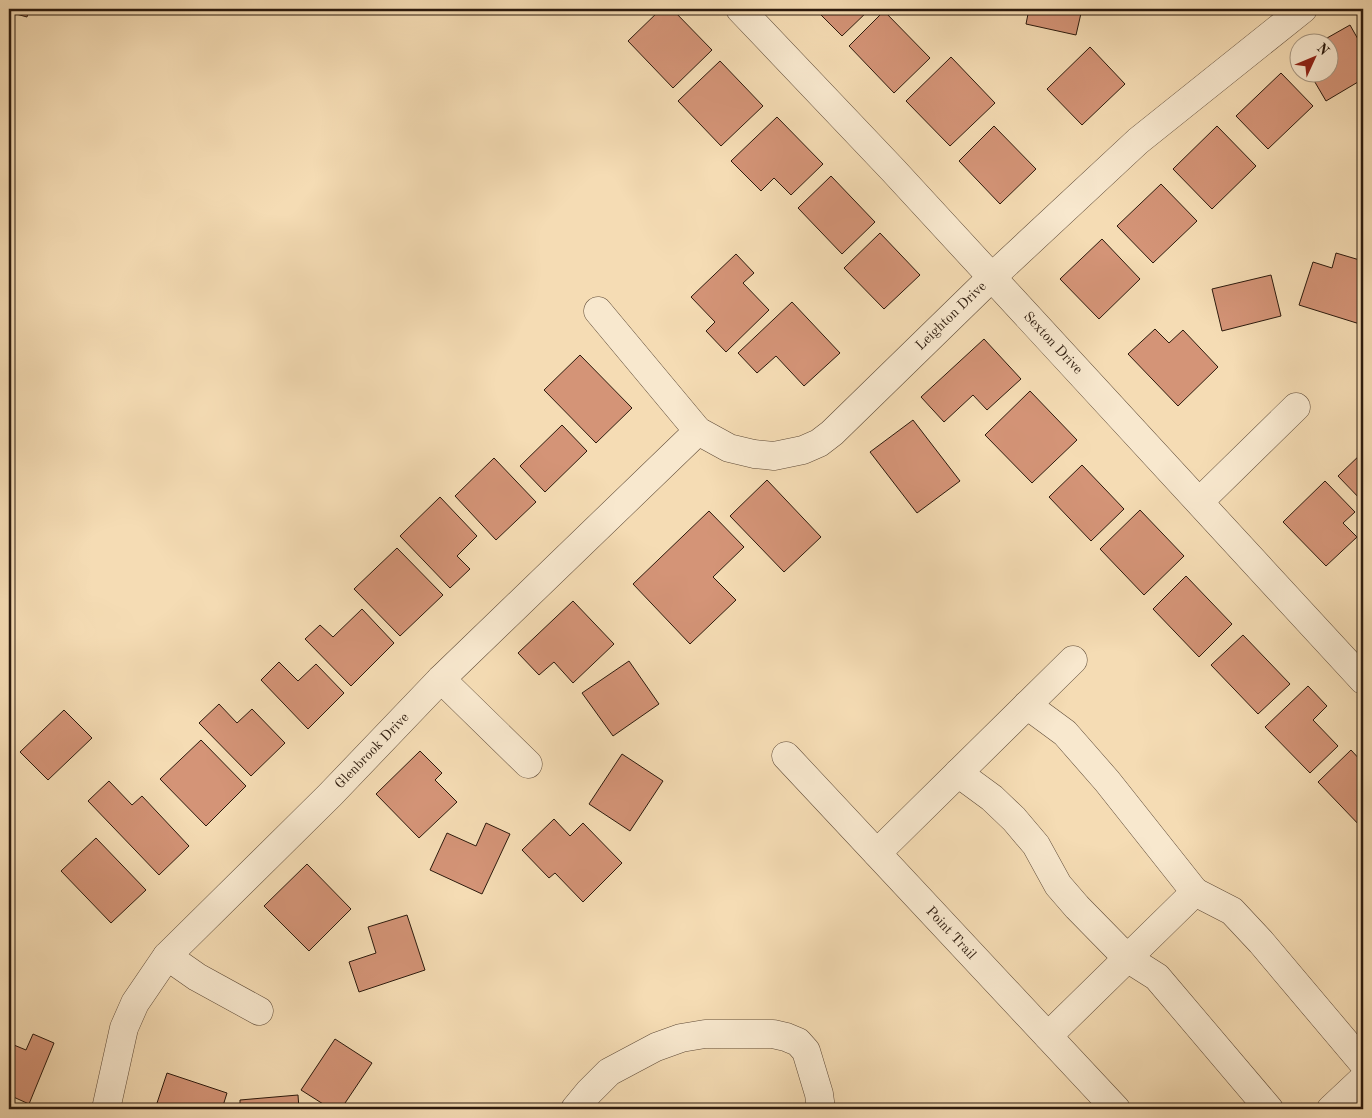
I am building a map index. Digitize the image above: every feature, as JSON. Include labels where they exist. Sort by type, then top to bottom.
[{"type":"street","name":"Sexton Drive","points":[[740,9],[893,170],[1363,680]]},
{"type":"street","name":"Leighton Drive","points":[[598,311],[698,431],[730,448],[754,454],[774,456],[803,450],[819,444],[992,277],[1138,141],[1303,9]]},
{"type":"street","points":[[1200,501],[1296,407]]},
{"type":"street","name":"Glenbrook Drive","points":[[106,1109],[124,1028],[134,1003],[166,956],[323,802],[441,680],[698,431]]},
{"type":"street","points":[[877,853],[1072,660]]},
{"type":"street","points":[[441,680],[528,764]]},
{"type":"street","points":[[1027,705],[1065,733],[1107,781],[1195,892],[1232,911],[1261,942],[1363,1063]]},
{"type":"street","name":"Point Trail","points":[[786,756],[1116,1109]]},
{"type":"street","points":[[958,773],[992,798],[1014,819],[1036,845],[1058,885],[1077,907],[1127,958],[1157,977],[1269,1109]]},
{"type":"street","points":[[1048,1036],[1195,892]]},
{"type":"street","points":[[166,956],[197,977],[259,1011]]},
{"type":"street","points":[[575,1109],[609,1072],[656,1047],[681,1038],[705,1034],[773,1034],[798,1042],[806,1051],[821,1109]]},
{"type":"street","points":[[1331,1109],[1363,1079]]},
{"type":"building","points":[[9,9],[29,9],[27,17],[9,12]]},
{"type":"building","points":[[661,9],[672,9],[712,50],[673,88],[628,41]]},
{"type":"building","points":[[815,9],[870,9],[842,36]]},
{"type":"building","points":[[1029,9],[1082,9],[1076,35],[1026,24]]},
{"type":"building","points":[[884,11],[930,58],[894,93],[849,46]]},
{"type":"building","points":[[1350,25],[1363,48],[1363,79],[1326,101],[1315,82],[1340,82],[1340,32],[1338,32]]},
{"type":"building","points":[[1090,47],[1125,84],[1082,125],[1047,89]]},
{"type":"building","points":[[951,57],[995,103],[950,146],[906,101]]},
{"type":"building","points":[[720,61],[763,106],[721,146],[678,101]]},
{"type":"building","points":[[1281,73],[1313,106],[1268,149],[1236,116]]},
{"type":"building","points":[[777,117],[823,164],[791,195],[774,178],[761,191],[731,161]]},
{"type":"building","points":[[994,126],[1036,169],[1000,204],[959,161]]},
{"type":"building","points":[[1217,126],[1256,166],[1212,209],[1173,169]]},
{"type":"building","points":[[831,176],[875,222],[842,254],[798,208]]},
{"type":"building","points":[[1161,184],[1197,221],[1153,263],[1117,226]]},
{"type":"building","points":[[880,233],[920,275],[884,309],[844,268]]},
{"type":"building","points":[[1102,239],[1140,279],[1099,319],[1060,279]]},
{"type":"building","points":[[1336,253],[1363,261],[1363,325],[1299,305],[1313,262],[1332,268]]},
{"type":"building","points":[[736,254],[754,273],[743,283],[769,310],[726,352],[706,331],[715,322],[691,297]]},
{"type":"building","points":[[1271,275],[1281,316],[1222,331],[1212,289]]},
{"type":"building","points":[[792,302],[840,353],[804,386],[776,356],[757,373],[738,353]]},
{"type":"building","points":[[1155,329],[1169,343],[1183,330],[1218,367],[1178,406],[1128,354]]},
{"type":"building","points":[[984,339],[1021,379],[987,410],[973,395],[944,422],[921,397]]},
{"type":"building","points":[[580,355],[632,408],[596,443],[544,390]]},
{"type":"building","points":[[1030,391],[1077,440],[1032,483],[985,435]]},
{"type":"building","points":[[913,420],[960,481],[917,513],[870,452]]},
{"type":"building","points":[[562,425],[587,451],[545,492],[520,466]]},
{"type":"building","points":[[1363,452],[1363,502],[1338,476]]},
{"type":"building","points":[[494,458],[536,502],[496,540],[455,496]]},
{"type":"building","points":[[1082,465],[1124,509],[1091,541],[1049,497]]},
{"type":"building","points":[[767,480],[821,537],[784,572],[730,516]]},
{"type":"building","points":[[1325,481],[1355,512],[1343,523],[1357,537],[1326,566],[1283,522]]},
{"type":"building","points":[[440,497],[477,536],[457,556],[470,569],[450,588],[400,536]]},
{"type":"building","points":[[1140,510],[1184,556],[1144,595],[1100,549]]},
{"type":"building","points":[[709,511],[744,547],[713,577],[736,600],[690,644],[633,584]]},
{"type":"building","points":[[397,548],[443,595],[400,636],[354,589]]},
{"type":"building","points":[[1186,576],[1232,624],[1199,657],[1153,609]]},
{"type":"building","points":[[573,601],[614,644],[573,683],[554,662],[539,675],[518,653]]},
{"type":"building","points":[[362,609],[394,643],[351,686],[305,639],[320,625],[333,637]]},
{"type":"building","points":[[1243,635],[1290,684],[1258,714],[1211,665]]},
{"type":"building","points":[[629,661],[659,704],[613,736],[582,693]]},
{"type":"building","points":[[279,662],[298,681],[316,664],[344,693],[308,729],[261,680]]},
{"type":"building","points":[[1308,686],[1327,706],[1313,720],[1338,746],[1310,773],[1265,727]]},
{"type":"building","points":[[219,704],[237,723],[252,709],[285,743],[251,776],[199,723]]},
{"type":"building","points":[[64,710],[92,738],[48,780],[20,752]]},
{"type":"building","points":[[201,740],[246,786],[206,826],[160,779]]},
{"type":"building","points":[[1351,750],[1363,763],[1363,829],[1318,782]]},
{"type":"building","points":[[420,751],[442,773],[435,780],[457,802],[419,838],[376,794]]},
{"type":"building","points":[[622,754],[663,781],[630,831],[589,804]]},
{"type":"building","points":[[109,781],[132,805],[142,796],[189,846],[159,875],[88,801]]},
{"type":"building","points":[[554,819],[570,836],[583,823],[622,863],[583,902],[555,873],[549,878],[522,850]]},
{"type":"building","points":[[486,823],[510,834],[482,894],[430,870],[447,833],[476,846]]},
{"type":"building","points":[[96,838],[146,890],[111,923],[61,871]]},
{"type":"building","points":[[307,864],[351,909],[309,951],[264,906]]},
{"type":"building","points":[[407,915],[425,970],[359,992],[349,962],[376,953],[368,927]]},
{"type":"building","points":[[33,1034],[54,1043],[29,1104],[9,1095],[9,1043],[26,1050]]},
{"type":"building","points":[[335,1039],[372,1063],[341,1109],[331,1109],[301,1090]]},
{"type":"building","points":[[167,1073],[227,1093],[222,1109],[155,1109]]},
{"type":"building","points":[[298,1095],[299,1109],[240,1109],[240,1100]]}]
